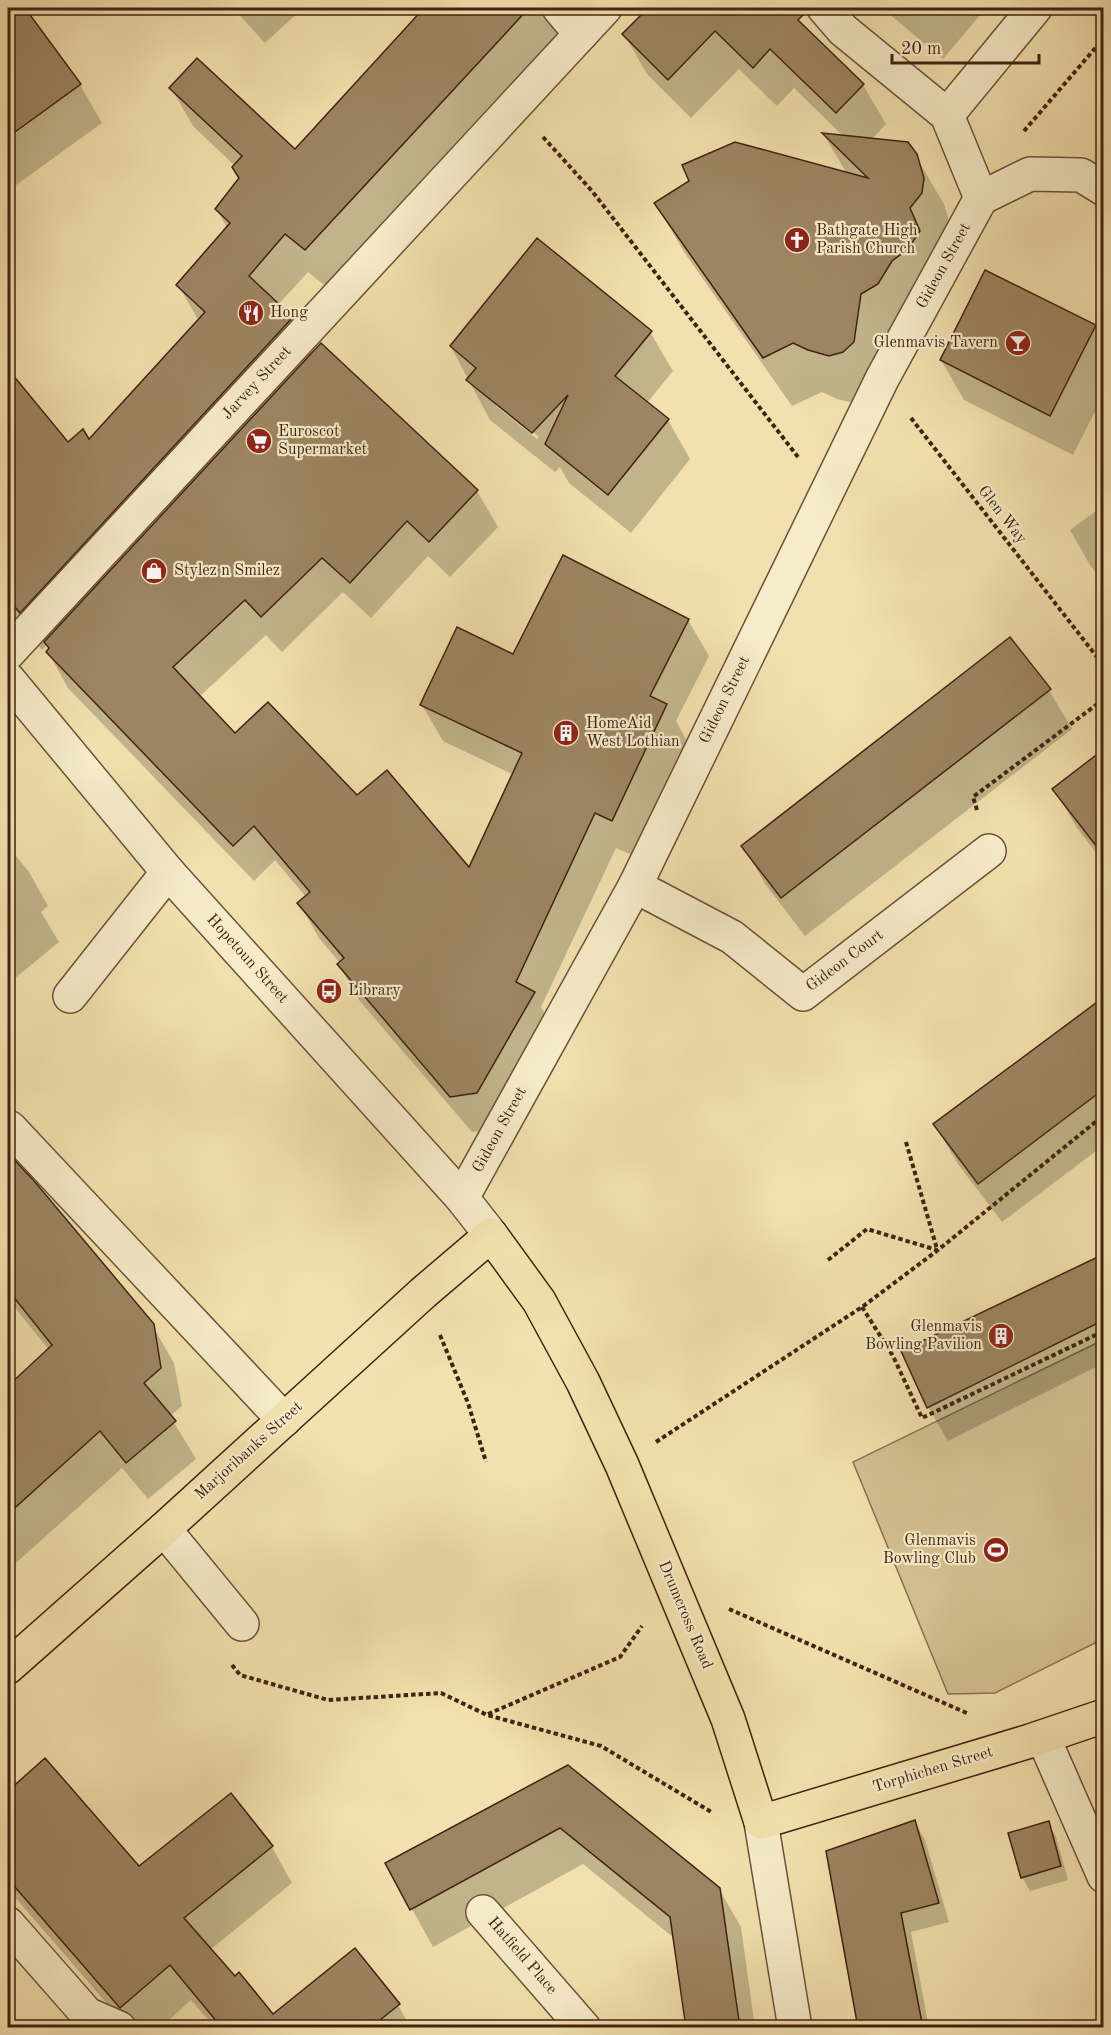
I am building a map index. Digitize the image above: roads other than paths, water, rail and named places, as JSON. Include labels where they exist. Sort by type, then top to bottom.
[{"type":"main road","name":"Marjoribanks Street","points":[[8,1667],[164,1529],[423,1293],[491,1235]]},
{"type":"main road","name":"Drumcross Road","points":[[491,1235],[539,1301],[583,1382],[622,1464],[728,1719],[763,1833]]},
{"type":"main road","name":"Torphichen Street","points":[[763,1833],[1104,1716]]},
{"type":"street","points":[[559,8],[581,34]]},
{"type":"street","name":"Jarvey Street","points":[[8,653],[606,8]]},
{"type":"street","points":[[824,8],[843,30],[947,115],[981,198],[1030,174],[1081,175],[1104,189]]},
{"type":"street","points":[[947,115],[1035,8]]},
{"type":"street","name":"Gideon Street","points":[[462,1198],[635,886],[882,379],[981,198]]},
{"type":"street","name":"Hopetoun Street","points":[[8,679],[168,872],[462,1198],[491,1235]]},
{"type":"street","name":"Gideon Court","points":[[635,886],[732,937],[803,994],[988,851]]},
{"type":"street","points":[[70,996],[168,872]]},
{"type":"street","points":[[8,1127],[284,1420]]},
{"type":"street","points":[[164,1529],[242,1624]]},
{"type":"street","points":[[1036,1739],[1104,1876]]},
{"type":"street","name":"Drumcross Road","points":[[763,1833],[795,2028]]},
{"type":"street","name":"Hatfield Place","points":[[483,1912],[584,2028]]},
{"type":"street","points":[[8,1924],[87,2014],[119,2028]]},
{"type":"place","name":"Bathgate High Parish Church","points":[[797,240]]},
{"type":"place","name":"Hong","points":[[251,313]]},
{"type":"place","name":"Glenmavis Tavern","points":[[1018,343]]},
{"type":"place","name":"Euroscot Supermarket","points":[[259,441]]},
{"type":"place","name":"Stylez n Smilez","points":[[154,571]]},
{"type":"place","name":"HomeAid West Lothian","points":[[566,733]]},
{"type":"place","name":"Library","points":[[329,991]]},
{"type":"place","name":"Glenmavis Bowling Pavilion","points":[[1001,1336]]},
{"type":"place","name":"Glenmavis Bowling Club","points":[[996,1550]]}]
